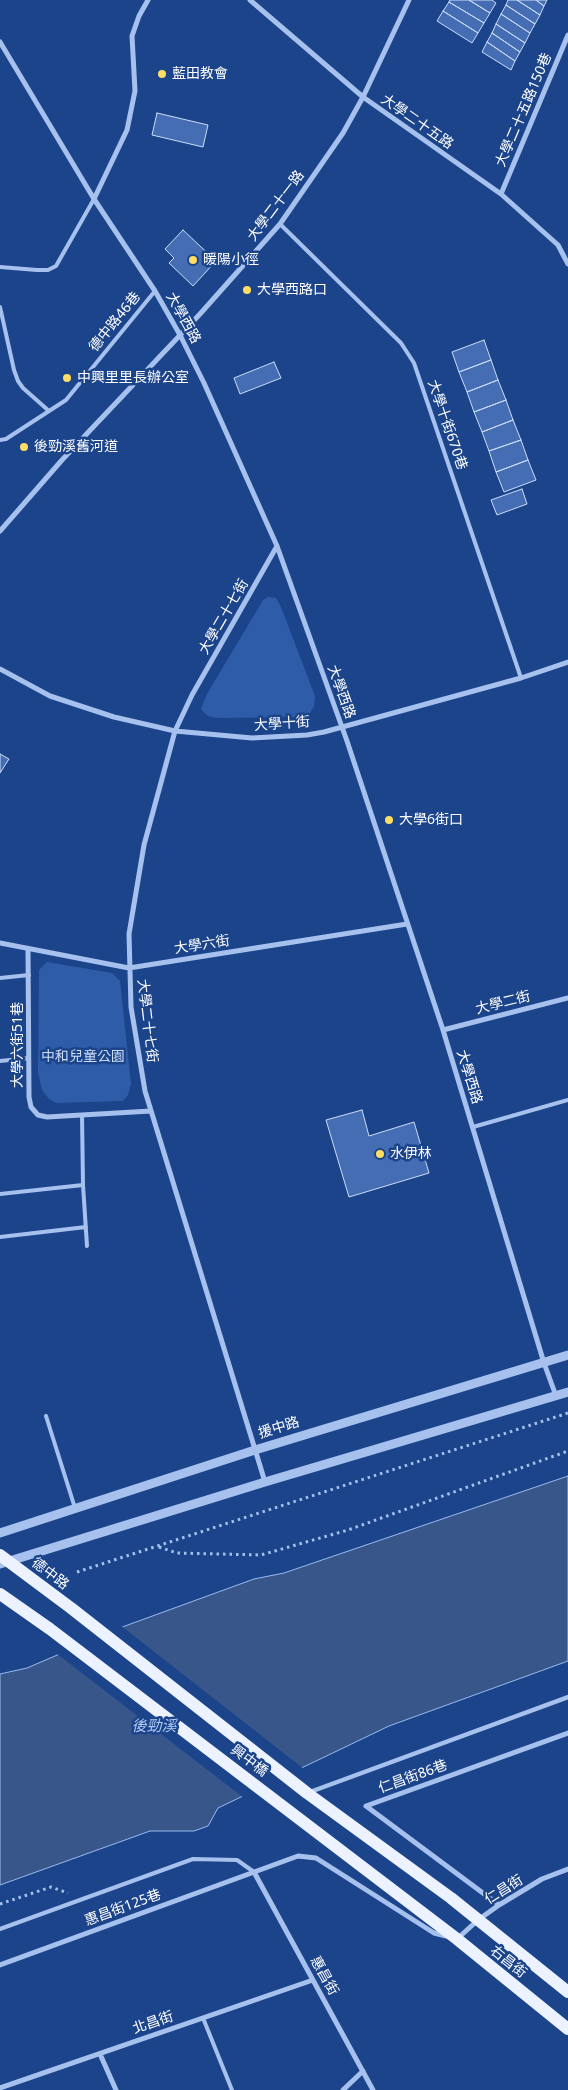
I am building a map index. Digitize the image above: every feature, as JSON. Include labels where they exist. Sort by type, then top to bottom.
[{"type":"main road","name":"德中路","points":[[3,1560],[82,1617]]},
{"type":"main road","name":"興中橋","points":[[0,1594],[50,1629],[429,1918]]},
{"type":"main road","name":"興中橋","points":[[82,1617],[307,1793],[451,1898]]},
{"type":"main road","name":"右昌街","points":[[451,1898],[568,1992]]},
{"type":"main road","name":"右昌街","points":[[429,1918],[568,2030]]},
{"type":"street","points":[[94,199],[126,130],[135,91],[132,36],[139,16],[148,0]]},
{"type":"street","name":"大學二十五路","points":[[250,0],[362,97],[501,194],[558,245],[568,264]]},
{"type":"street","name":"大學二十一路","points":[[0,531],[62,460],[180,335],[280,224],[343,133],[408,0]]},
{"type":"street","name":"大學二十五路150巷","points":[[501,194],[568,35]]},
{"type":"street","name":"大學西路","points":[[0,42],[94,199],[155,291],[180,335],[204,383],[277,546],[342,727],[443,1030],[544,1363],[556,1396]]},
{"type":"street","name":"大學二十七街","points":[[265,1482],[145,1091],[131,1007],[129,934],[144,846],[175,732],[192,695],[277,546]]},
{"type":"street","name":"大學十街","points":[[0,669],[50,696],[114,717],[175,732],[252,738],[306,735],[342,727],[521,678],[568,662]]},
{"type":"street","name":"大學六街","points":[[0,944],[129,968],[407,924]]},
{"type":"street","name":"大學六街51巷","points":[[28,949],[29,1098],[31,1107],[38,1115],[47,1117],[151,1111]]},
{"type":"street","name":"大學二街","points":[[443,1030],[568,998]]},
{"type":"street","name":"援中路","points":[[0,1533],[255,1450],[568,1355]]},
{"type":"street","points":[[3,1560],[568,1392]]},
{"type":"street","points":[[307,1793],[568,1697]]},
{"type":"street","name":"仁昌街86巷","points":[[499,1905],[366,1806],[568,1733]]},
{"type":"street","name":"惠昌街125巷","points":[[0,1964],[298,1856],[316,1858],[434,1933],[457,1939]]},
{"type":"street","name":"仁昌街","points":[[457,1939],[478,1920],[499,1905],[542,1879],[568,1869]]},
{"type":"street","name":"惠昌街","points":[[254,1872],[373,2090]]},
{"type":"street","name":"北昌街","points":[[0,2088],[313,1980]]},
{"type":"street","points":[[100,2054],[116,2090]]},
{"type":"street","points":[[343,2090],[363,2071]]},
{"type":"lane","points":[[0,267],[48,270],[56,266],[94,199]]},
{"type":"lane","name":"大學十街670巷","points":[[280,224],[401,343],[414,363],[521,678]]},
{"type":"lane","name":"德中路46巷","points":[[0,440],[6,439],[66,400],[155,291]]},
{"type":"lane","points":[[0,307],[18,381],[49,411]]},
{"type":"lane","points":[[0,978],[29,974]]},
{"type":"lane","points":[[0,1061],[29,1058]]},
{"type":"lane","points":[[473,1127],[568,1100]]},
{"type":"lane","points":[[82,1115],[83,1185],[87,1246]]},
{"type":"lane","points":[[0,1194],[83,1185]]},
{"type":"lane","points":[[0,1237],[86,1227]]},
{"type":"lane","points":[[46,1416],[75,1508]]},
{"type":"lane","points":[[0,1929],[193,1859],[237,1860],[254,1872]]},
{"type":"lane","points":[[202,2018],[232,2090]]},
{"type":"path","points":[[77,1572],[568,1413]]},
{"type":"path","points":[[158,1547],[177,1553],[261,1555],[348,1530],[568,1451]]},
{"type":"path","points":[[0,1904],[51,1887],[82,1899]]},
{"type":"green space","points":[[268,597],[276,598],[281,607],[315,696],[314,706],[310,713],[295,717],[216,718],[208,716],[201,709],[207,694],[263,600]]},
{"type":"green space","name":"中和兒童公園","points":[[47,962],[112,973],[120,981],[131,1084],[128,1095],[123,1101],[56,1103],[49,1099],[42,1090],[38,1073],[39,970]]},
{"type":"water","name":"後勁溪","points":[[568,1476],[568,1661],[389,1726],[218,1808],[208,1826],[194,1831],[150,1831],[0,1885],[0,1674],[27,1668],[125,1626],[254,1579],[284,1573]]},
{"type":"pier","points":[[120,1625],[304,1769],[244,1798],[56,1653]]},
{"type":"building","points":[[450,0],[469,0],[490,13],[484,23],[449,2]]},
{"type":"building","points":[[469,0],[492,0],[496,3],[490,13]]},
{"type":"building","points":[[508,0],[517,0],[540,15],[535,24],[506,5]]},
{"type":"building","points":[[517,0],[536,0],[544,6],[540,15]]},
{"type":"building","points":[[536,0],[547,0],[544,6]]},
{"type":"building","points":[[449,2],[484,23],[478,33],[443,11]]},
{"type":"building","points":[[506,5],[535,24],[530,33],[501,14]]},
{"type":"building","points":[[443,11],[478,33],[472,43],[437,21]]},
{"type":"building","points":[[501,14],[530,33],[525,43],[496,24]]},
{"type":"building","points":[[496,24],[525,43],[520,52],[492,33]]},
{"type":"building","points":[[492,33],[520,52],[515,61],[487,42]]},
{"type":"building","points":[[487,42],[515,61],[511,70],[482,52]]},
{"type":"building","points":[[157,113],[208,125],[203,147],[152,135]]},
{"type":"building","name":"暖陽小徑","points":[[183,230],[216,261],[193,286],[169,263],[174,258],[165,249]]},
{"type":"building","points":[[484,340],[491,360],[459,372],[452,352]]},
{"type":"building","points":[[491,360],[498,380],[467,392],[459,372]]},
{"type":"building","points":[[274,362],[281,378],[240,394],[234,378]]},
{"type":"building","points":[[498,380],[506,400],[474,412],[467,392]]},
{"type":"building","points":[[506,400],[513,420],[482,432],[474,412]]},
{"type":"building","points":[[513,420],[521,440],[489,451],[482,432]]},
{"type":"building","points":[[521,440],[528,460],[496,472],[489,451]]},
{"type":"building","points":[[528,460],[536,480],[504,492],[496,472]]},
{"type":"building","points":[[522,489],[527,504],[497,515],[491,500]]},
{"type":"building","points":[[0,754],[9,759],[0,773]]},
{"type":"building","name":"水伊林","points":[[362,1110],[369,1136],[414,1122],[429,1173],[349,1197],[326,1120]]},
{"type":"place","name":"藍田教會","points":[[162,74]]},
{"type":"place","name":"暖陽小徑","points":[[193,260]]},
{"type":"place","name":"大學西路口","points":[[247,290]]},
{"type":"place","name":"中興里里長辦公室","points":[[67,378]]},
{"type":"place","name":"後勁溪舊河道","points":[[24,447]]},
{"type":"place","name":"大學6街口","points":[[389,820]]},
{"type":"place","name":"水伊林","points":[[380,1154]]}]
